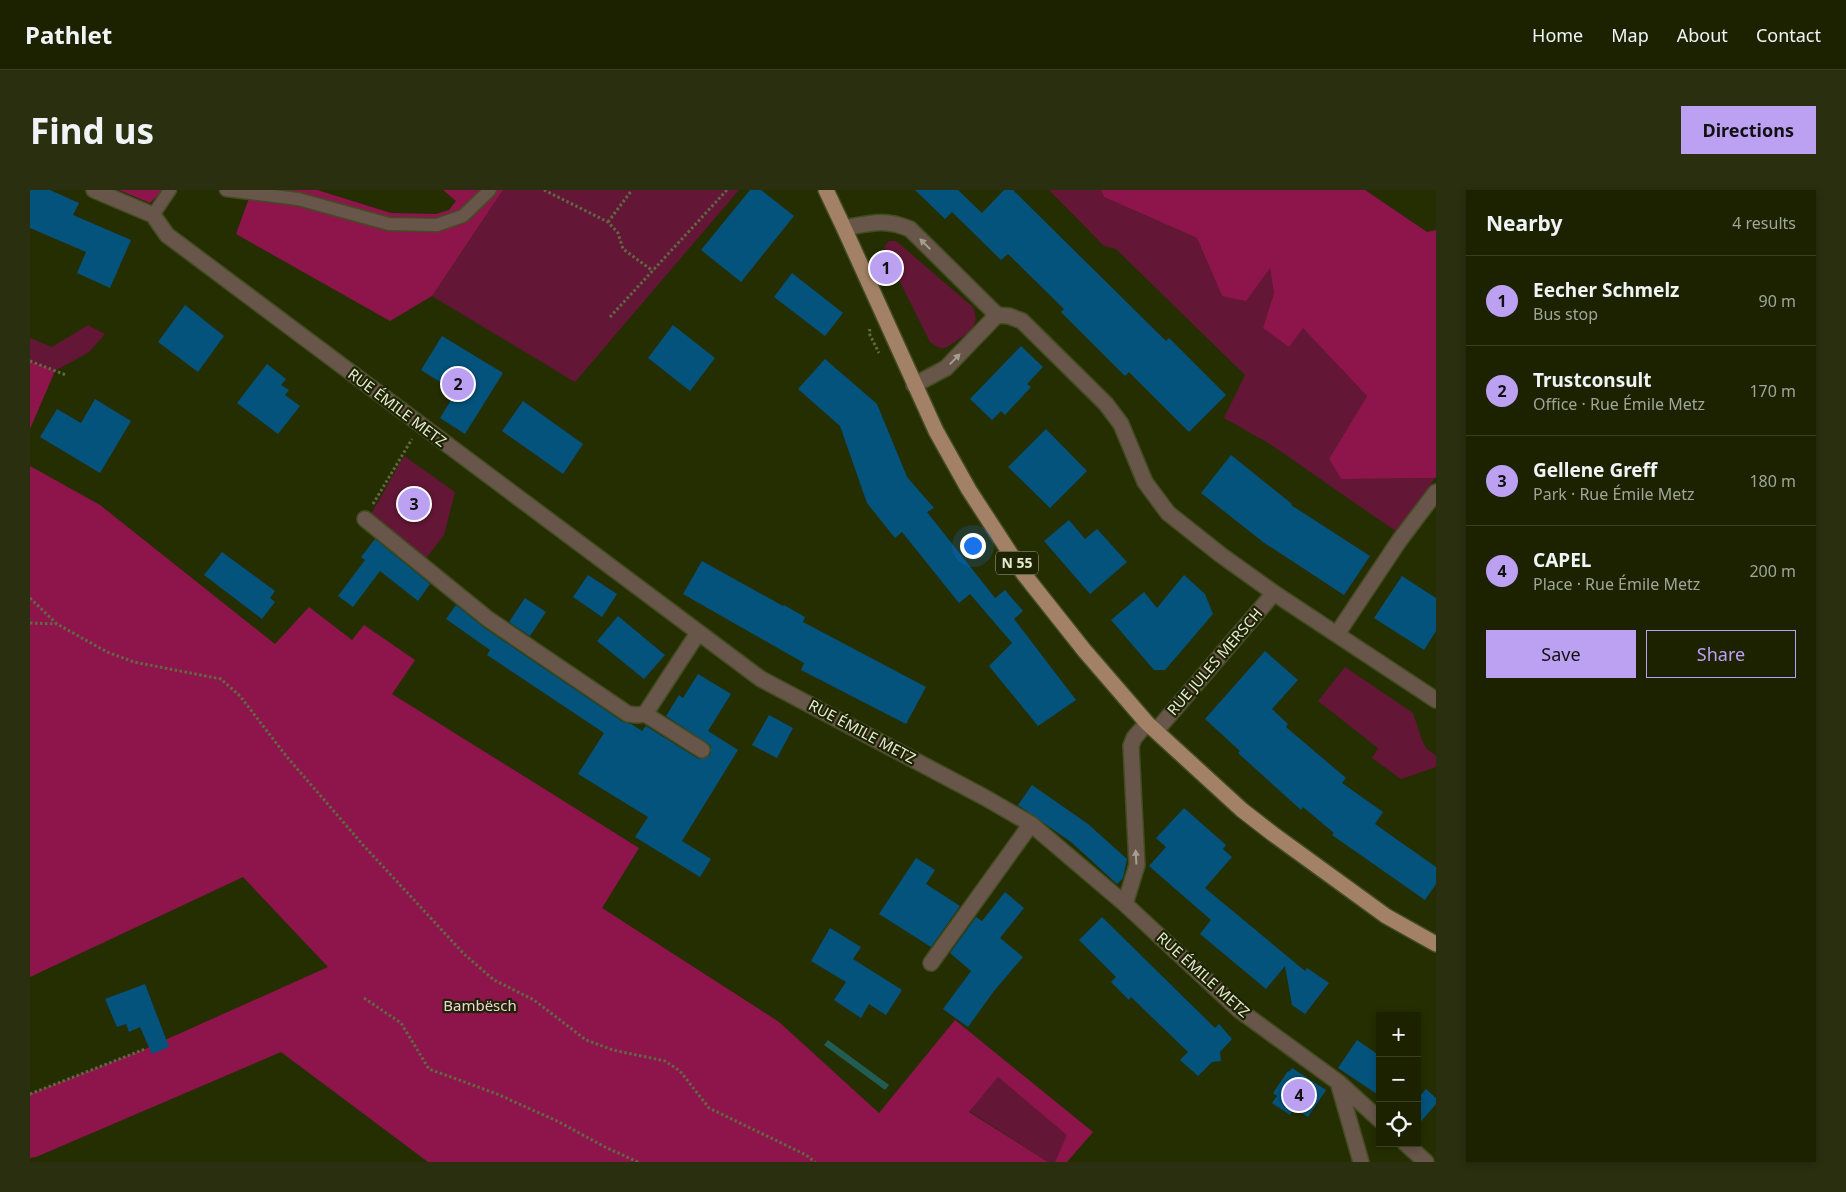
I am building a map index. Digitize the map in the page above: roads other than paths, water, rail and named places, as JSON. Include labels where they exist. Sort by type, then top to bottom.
[{"type":"main road","name":"N 55","points":[[826,190],[914,385],[936,431],[969,490],[1023,573],[1084,650],[1152,727],[1242,810],[1386,916],[1436,944]]},
{"type":"street","points":[[94,190],[153,215]]},
{"type":"street","name":"RUE ÉMILE METZ","points":[[153,215],[167,235],[761,679],[984,797],[1031,824],[1126,904],[1239,1010],[1338,1082],[1376,1116]]},
{"type":"street","points":[[844,228],[884,221],[910,229],[997,315],[946,368],[914,385]]},
{"type":"street","name":"RUE JULES MERSCH","points":[[997,315],[1009,316],[1022,321],[1106,404],[1121,424],[1145,482],[1168,513],[1221,555],[1274,593],[1436,700]]},
{"type":"street","points":[[1337,634],[1399,541],[1436,492]]},
{"type":"street","points":[[365,519],[488,619],[628,714],[645,714],[702,750]]},
{"type":"street","name":"RUE JULES MERSCH","points":[[1126,904],[1137,865],[1131,746],[1134,738],[1152,727],[1274,593]]},
{"type":"street","points":[[645,714],[698,633]]},
{"type":"street","points":[[931,963],[1031,824]]},
{"type":"street","points":[[1338,1082],[1360,1162]]},
{"type":"street","points":[[1409,1147],[1426,1162]]},
{"type":"lane","points":[[153,215],[170,190]]},
{"type":"lane","points":[[226,190],[298,199],[389,224],[437,225],[463,216],[490,190]]},
{"type":"water","points":[[828,1040],[889,1085],[885,1090],[824,1045]]},
{"type":"place","name":"Eecher Schmelz","points":[[886,268]]},
{"type":"place","name":"Trustconsult","points":[[458,384]]},
{"type":"place","name":"Gellene Greff","points":[[414,504]]},
{"type":"place","name":"CAPEL","points":[[1299,1095]]},
{"type":"park label","name":"Bambësch","points":[[480,1006]]}]
